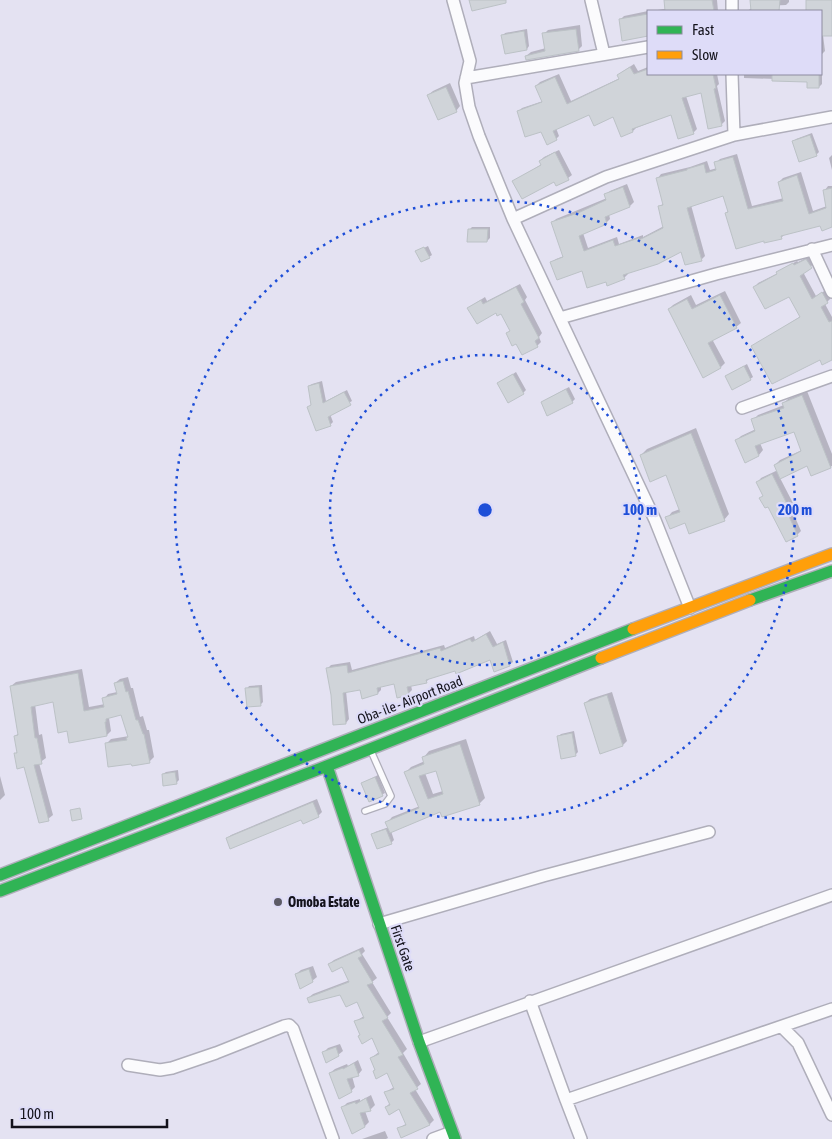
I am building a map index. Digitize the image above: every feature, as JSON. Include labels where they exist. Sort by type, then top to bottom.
[{"type":"main road","name":"Oba- ile - Airport Road","points":[[0,875],[724,594],[832,554]]},
{"type":"main road","points":[[0,891],[328,766],[730,608],[832,572]]},
{"type":"main road","points":[[724,594],[730,608]]},
{"type":"main road","name":"First Gate","points":[[328,766],[379,924],[453,1135]]},
{"type":"main road","points":[[79,845],[85,858]]},
{"type":"street","points":[[453,0],[470,61],[466,78],[470,107],[479,136],[513,218],[655,520],[690,608]]},
{"type":"street","points":[[591,0],[604,54]]},
{"type":"street","points":[[466,78],[647,47]]},
{"type":"street","points":[[732,75],[734,135]]},
{"type":"street","points":[[513,218],[606,177],[734,135],[832,117]]},
{"type":"street","points":[[560,318],[716,274],[832,244]]},
{"type":"street","points":[[812,249],[832,292]]},
{"type":"street","points":[[742,408],[832,376]]},
{"type":"street","points":[[379,924],[543,876],[709,832]]},
{"type":"street","points":[[419,1042],[832,895]]},
{"type":"street","points":[[530,1001],[581,1139]]},
{"type":"street","points":[[566,1100],[832,1009]]},
{"type":"street","points":[[128,1065],[160,1070],[172,1068],[284,1026],[289,1026],[293,1029],[333,1139]]},
{"type":"street","points":[[782,1027],[798,1043],[832,1115]]},
{"type":"street","points":[[433,1139],[453,1135]]},
{"type":"lane","points":[[366,811],[385,804],[391,796],[370,749]]},
{"type":"building","points":[[469,0],[506,0],[506,3],[472,11]]},
{"type":"building","points":[[664,0],[712,0],[714,10],[665,10]]},
{"type":"building","points":[[750,0],[780,0],[779,10],[751,10]]},
{"type":"building","points":[[806,0],[832,0],[832,36],[822,36],[822,10],[806,10]]},
{"type":"building","points":[[647,14],[647,36],[622,41],[619,19]]},
{"type":"building","points":[[576,29],[579,51],[526,60],[525,56],[545,51],[542,33]]},
{"type":"building","points":[[524,31],[527,50],[505,54],[501,35]]},
{"type":"building","points":[[630,67],[634,74],[647,69],[647,75],[713,75],[716,88],[714,89],[722,126],[708,129],[701,93],[682,98],[694,134],[678,139],[671,115],[632,129],[633,132],[621,137],[613,117],[594,126],[589,115],[553,131],[557,140],[547,145],[541,132],[525,137],[517,111],[542,102],[535,86],[555,77],[567,104],[619,79],[617,75]]},
{"type":"building","points":[[772,75],[819,75],[819,88],[807,88],[807,82],[772,81]]},
{"type":"building","points":[[446,87],[457,112],[438,120],[427,95]]},
{"type":"building","points":[[810,135],[817,156],[799,162],[792,141]]},
{"type":"building","points":[[555,152],[569,180],[556,186],[554,182],[522,199],[512,181],[541,165],[539,161]]},
{"type":"building","points":[[733,157],[748,209],[783,201],[778,182],[797,175],[809,214],[826,208],[823,190],[832,188],[832,227],[822,231],[820,226],[781,236],[782,239],[764,243],[764,241],[736,249],[725,213],[728,212],[723,196],[687,208],[702,261],[685,265],[681,252],[658,264],[623,275],[625,279],[607,286],[606,282],[587,288],[582,271],[557,280],[550,262],[563,257],[551,222],[578,213],[606,200],[604,194],[623,187],[630,207],[605,217],[607,224],[579,236],[584,251],[613,240],[615,246],[639,238],[639,240],[663,228],[658,206],[663,205],[656,178],[704,164],[706,173],[716,170],[714,162]]},
{"type":"building","points":[[468,229],[488,229],[487,242],[467,242]]},
{"type":"building","points":[[424,247],[430,258],[421,262],[415,251]]},
{"type":"building","points":[[806,259],[812,268],[800,276],[812,299],[822,292],[828,303],[821,307],[829,322],[832,321],[832,360],[822,365],[820,360],[772,384],[751,346],[800,317],[789,297],[765,309],[753,287],[793,263],[794,265]]},
{"type":"building","points":[[516,287],[524,302],[521,304],[539,338],[535,341],[538,347],[522,355],[516,344],[512,346],[506,333],[510,331],[501,314],[497,316],[496,313],[477,324],[467,308],[481,300],[483,304]]},
{"type":"building","points":[[720,295],[737,328],[708,343],[721,368],[703,378],[668,309],[687,299],[692,309]]},
{"type":"building","points":[[744,366],[751,380],[732,390],[725,376]]},
{"type":"building","points":[[513,374],[524,394],[508,403],[497,383]]},
{"type":"building","points":[[319,383],[323,403],[344,392],[351,405],[328,417],[331,426],[316,431],[307,407],[311,405],[308,386]]},
{"type":"building","points":[[566,389],[573,403],[547,416],[541,402]]},
{"type":"building","points":[[802,395],[831,468],[811,476],[807,466],[780,479],[774,465],[801,451],[794,432],[755,446],[759,456],[745,463],[735,440],[755,431],[751,419],[784,408],[782,403]]},
{"type":"building","points":[[691,433],[725,521],[689,534],[685,523],[670,529],[665,517],[680,512],[666,475],[650,482],[640,455]]},
{"type":"building","points":[[772,474],[790,510],[787,512],[798,536],[786,542],[768,507],[765,508],[759,498],[763,496],[756,482]]},
{"type":"building","points":[[486,634],[493,647],[503,642],[510,666],[494,672],[490,660],[456,674],[455,671],[426,680],[427,683],[407,687],[409,695],[397,698],[394,684],[377,688],[378,694],[362,699],[360,690],[343,693],[346,724],[333,725],[331,695],[326,668],[347,665],[348,673],[440,648],[441,651],[470,639],[472,642]]},
{"type":"building","points":[[78,673],[84,711],[104,707],[102,698],[117,694],[114,683],[123,681],[126,692],[128,691],[136,720],[138,720],[144,734],[150,763],[108,767],[105,743],[127,740],[126,738],[128,737],[121,715],[106,719],[107,736],[69,743],[67,731],[58,733],[53,702],[31,707],[35,738],[37,738],[42,764],[34,765],[49,821],[39,823],[24,767],[17,769],[14,753],[17,753],[14,736],[18,735],[10,686]]},
{"type":"building","points":[[259,687],[261,706],[247,707],[245,688]]},
{"type":"building","points":[[607,695],[623,746],[600,754],[584,703]]},
{"type":"building","points":[[572,733],[576,756],[561,759],[557,736]]},
{"type":"building","points":[[460,744],[480,805],[442,817],[440,812],[390,833],[385,822],[419,808],[404,772],[424,764],[422,757]],"holes":[[[436,771],[443,794],[428,799],[419,776]]]},
{"type":"building","points":[[175,772],[177,784],[163,786],[162,774]]},
{"type":"building","points":[[375,777],[383,796],[369,802],[361,783]]},
{"type":"building","points":[[313,802],[319,817],[303,824],[301,820],[230,849],[226,838]]},
{"type":"building","points":[[80,808],[82,819],[72,821],[70,810]]},
{"type":"building","points":[[386,829],[392,844],[377,849],[371,834]]},
{"type":"building","points":[[359,950],[362,956],[358,958],[373,983],[367,985],[388,1018],[382,1021],[403,1055],[398,1057],[418,1089],[410,1093],[430,1125],[401,1138],[397,1128],[406,1125],[399,1109],[389,1115],[385,1107],[390,1105],[384,1092],[394,1089],[387,1073],[376,1079],[373,1071],[375,1070],[370,1058],[379,1054],[372,1038],[362,1044],[358,1036],[360,1035],[354,1021],[364,1018],[357,1002],[346,1007],[340,995],[309,1003],[307,998],[349,982],[342,967],[332,972],[328,964]]},
{"type":"building","points":[[309,969],[313,982],[300,989],[295,974]]},
{"type":"building","points":[[336,1047],[339,1056],[326,1063],[322,1052]]},
{"type":"building","points":[[354,1063],[359,1076],[347,1079],[352,1092],[339,1099],[329,1073]]},
{"type":"building","points":[[366,1098],[371,1111],[360,1113],[365,1127],[352,1134],[341,1107],[355,1102],[356,1104]]},
{"type":"traffic: fast","points":[[750,600],[832,571]]},
{"type":"traffic: fast","points":[[0,875],[633,629]]},
{"type":"traffic: fast","points":[[0,891],[327,766],[601,658]]},
{"type":"traffic: fast","points":[[327,766],[419,1042],[455,1139]]},
{"type":"traffic: slow","points":[[633,629],[832,554]]},
{"type":"traffic: slow","points":[[601,658],[750,600]]},
{"type":"place","name":"Omoba Estate","points":[[278,902]]}]
